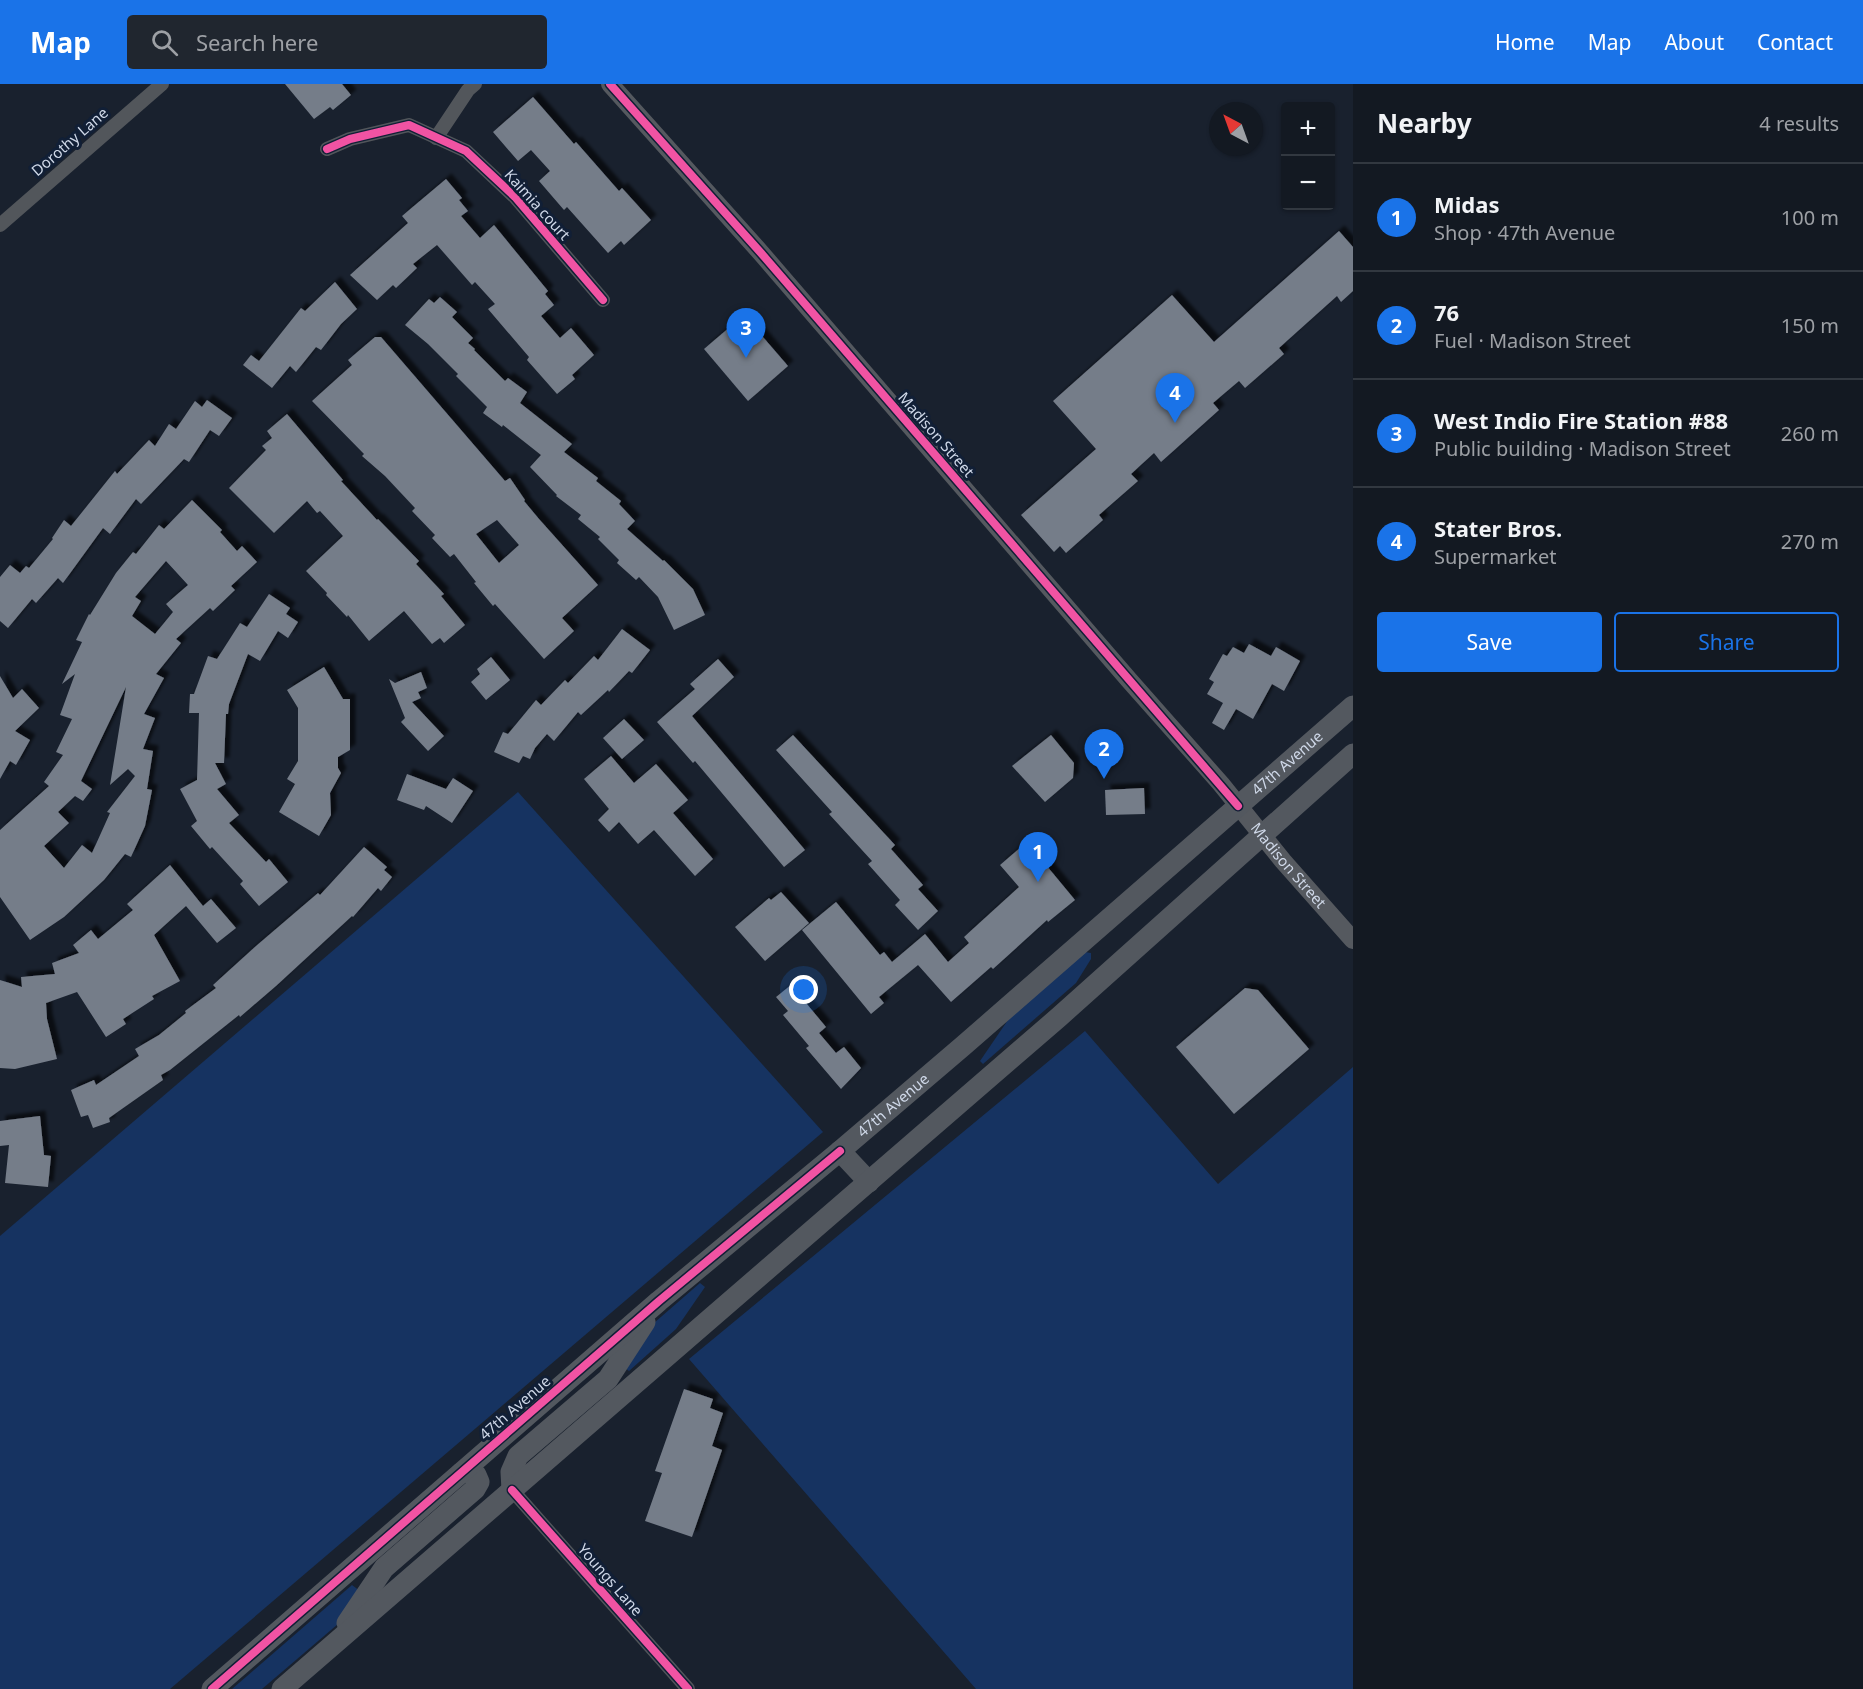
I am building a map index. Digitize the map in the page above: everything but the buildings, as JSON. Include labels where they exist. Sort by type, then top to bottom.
[{"type":"main road","name":"Madison Street","points":[[610,84],[761,253],[1353,940]]},
{"type":"main road","name":"47th Avenue","points":[[212,1689],[659,1301],[840,1151],[1353,706]]},
{"type":"main road","points":[[282,1689],[1059,1017],[1353,754]]},
{"type":"main road","points":[[840,1151],[869,1182]]},
{"type":"main road","points":[[512,1490],[511,1472],[518,1456],[608,1378],[659,1301]]},
{"type":"main road","points":[[332,1646],[384,1568],[475,1489],[479,1482],[476,1475],[471,1472],[461,1473]]},
{"type":"street","name":"Dorothy Lane","points":[[0,225],[162,84]]},
{"type":"street","points":[[436,138],[468,90],[475,84]]},
{"type":"street","name":"Kaimia court","points":[[327,149],[350,138],[409,125],[466,151],[515,197],[603,300]]},
{"type":"street","name":"Youngs Lane","points":[[512,1490],[688,1689]]},
{"type":"shaded area","points":[[518,792],[823,1132],[170,1689],[0,1689],[0,1236]]},
{"type":"shaded area","points":[[1085,952],[1091,953],[1091,959],[1076,983],[983,1064],[980,1061],[1010,1017]]},
{"type":"shaded area","points":[[1085,1031],[1218,1184],[1353,1067],[1353,1689],[976,1689],[689,1359]]},
{"type":"shaded area","points":[[700,1283],[705,1287],[676,1329],[629,1371],[624,1367],[654,1323]]},
{"type":"shaded area","points":[[352,1585],[360,1591],[338,1624],[262,1689],[232,1689]]},
{"type":"cycle path","points":[[610,84],[761,253],[1238,806]]},
{"type":"cycle path","points":[[327,149],[350,139],[409,125],[466,151],[515,197],[603,300]]},
{"type":"cycle path","points":[[212,1689],[659,1301],[840,1151]]},
{"type":"cycle path","points":[[512,1490],[688,1689]]},
{"type":"place","name":"West Indio Fire Station #88","points":[[746,358]]},
{"type":"place","name":"Stater Bros.","points":[[1175,423]]},
{"type":"place","name":"76","points":[[1104,779]]},
{"type":"place","name":"Midas","points":[[1038,882]]}]
